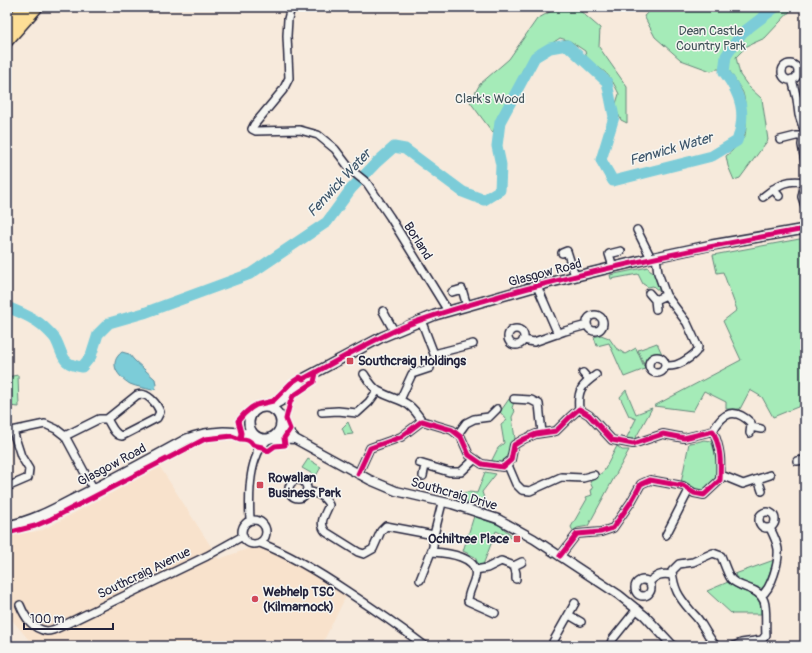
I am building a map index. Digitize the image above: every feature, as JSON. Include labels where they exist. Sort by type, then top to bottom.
[{"type":"highway","points":[[7,26],[24,7]]},
{"type":"highway","points":[[7,41],[37,7]]},
{"type":"main road","name":"Glasgow Road","points":[[269,407],[284,399],[303,379],[394,331],[448,311],[613,267],[805,229]]},
{"type":"main road","name":"Glasgow Road","points":[[280,420],[284,399]]},
{"type":"main road","points":[[262,406],[269,407],[275,410],[280,420],[277,434],[270,438],[260,439],[255,436],[248,426],[248,420],[251,413],[256,409],[262,406]]},
{"type":"main road","name":"Glasgow Road","points":[[230,431],[248,420]]},
{"type":"main road","name":"Glasgow Road","points":[[7,526],[25,522],[94,490],[187,439],[202,434],[230,431],[255,436]]},
{"type":"street","name":"Borland","points":[[291,7],[288,30],[290,74],[288,81],[252,129],[256,131],[300,130],[318,135],[335,149],[351,170],[367,183],[390,217],[448,311]]},
{"type":"street","points":[[792,79],[804,132],[802,145],[805,162]]},
{"type":"street","points":[[780,140],[796,136],[804,132]]},
{"type":"street","points":[[763,197],[781,184],[790,181],[805,181],[802,197],[805,206]]},
{"type":"street","points":[[773,190],[779,196]]},
{"type":"street","points":[[637,230],[653,258],[666,295],[687,323],[698,347],[696,354],[676,365],[665,366]]},
{"type":"street","points":[[562,253],[567,251],[575,276]]},
{"type":"street","points":[[613,267],[609,254],[621,251]]},
{"type":"street","points":[[538,286],[558,334]]},
{"type":"street","points":[[452,292],[462,289],[467,306]]},
{"type":"street","points":[[649,293],[656,300],[656,309]]},
{"type":"street","points":[[656,300],[666,295]]},
{"type":"street","points":[[383,311],[394,331]]},
{"type":"street","points":[[421,320],[434,354],[472,344]]},
{"type":"street","points":[[523,340],[534,342],[587,325]]},
{"type":"street","points":[[400,400],[412,374],[430,368]]},
{"type":"street","points":[[583,373],[589,380]]},
{"type":"street","points":[[364,374],[377,390],[406,402],[416,410],[422,421],[452,430],[458,434],[461,437],[469,455],[482,464],[503,467],[511,460],[514,445],[524,439],[542,433],[556,431],[579,409],[579,393],[583,384],[596,375]]},
{"type":"street","points":[[322,412],[338,411],[357,414],[369,402],[377,390]]},
{"type":"street","points":[[66,436],[98,419],[107,418],[137,395],[142,393],[158,406],[160,412],[157,418],[122,436],[119,436],[116,433],[107,418]]},
{"type":"street","points":[[514,399],[531,400],[539,404],[542,433]]},
{"type":"street","points":[[458,434],[466,423],[474,419],[489,417],[497,409]]},
{"type":"street","points":[[579,409],[589,415],[612,440],[633,444],[662,434],[684,438],[713,431],[721,418],[730,413],[743,415],[751,423],[751,430],[761,429]]},
{"type":"street","name":"Southcraig Drive","points":[[280,420],[295,439],[358,474],[396,491],[476,511],[498,519],[560,556],[619,595],[652,623],[673,646]]},
{"type":"street","points":[[358,474],[370,448],[400,437],[422,421]]},
{"type":"street","points":[[7,487],[28,478],[29,474],[29,469],[10,432],[44,424],[56,429],[66,436],[94,490]]},
{"type":"street","points":[[560,556],[577,534],[601,532],[613,528],[631,502],[641,484],[650,480],[683,486],[694,493],[704,495],[720,480],[721,475],[722,460],[713,431]]},
{"type":"street","points":[[255,436],[257,454]]},
{"type":"street","points":[[250,520],[249,505],[253,467],[257,454],[270,438]]},
{"type":"street","name":"Southcraig Drive","points":[[270,438],[295,439]]},
{"type":"street","points":[[423,476],[422,464],[449,472],[461,472],[475,459]]},
{"type":"street","points":[[797,461],[805,460]]},
{"type":"street","points":[[507,463],[516,484],[522,490],[530,491],[561,477],[583,478],[594,475]]},
{"type":"street","points":[[721,475],[743,484],[770,475]]},
{"type":"street","points":[[758,479],[762,491]]},
{"type":"street","points":[[666,535],[689,490]]},
{"type":"street","points":[[306,492],[317,493],[326,499],[329,505],[322,520],[322,528],[358,552],[364,554],[373,549],[381,531],[386,526],[434,535]]},
{"type":"street","points":[[420,580],[431,552],[442,503]]},
{"type":"street","points":[[260,543],[265,537],[266,528],[260,521],[255,519],[250,520],[243,528],[243,536],[248,542],[252,544],[260,543],[272,548],[329,580],[380,613],[425,646]]},
{"type":"street","points":[[761,596],[769,588],[778,559],[778,547],[770,528]]},
{"type":"street","name":"Southcraig Avenue","points":[[20,606],[31,625],[47,631],[62,626],[207,556],[243,536]]},
{"type":"street","points":[[431,552],[457,555],[467,560],[474,567],[476,576],[468,594],[468,601],[495,613]]},
{"type":"street","points":[[716,646],[708,638],[700,621],[684,603],[676,591],[673,584],[672,574],[672,571],[679,564],[693,562],[712,553],[721,556],[731,578],[736,583],[756,592],[761,596],[764,602],[766,635],[763,643],[741,643],[734,646]]},
{"type":"street","points":[[475,570],[487,568],[501,561],[514,566],[522,562]]},
{"type":"street","points":[[514,566],[516,579]]},
{"type":"street","points":[[648,582],[656,575],[662,573],[672,574]]},
{"type":"street","points":[[553,646],[553,642],[575,603]]},
{"type":"street","points":[[610,646],[612,640],[637,609]]},
{"type":"street","points":[[568,615],[581,622]]},
{"type":"shaded area","points":[[160,467],[219,559],[250,548],[272,547],[348,592],[321,646],[34,646],[7,614],[7,536],[43,530]]},
{"type":"green space","name":"Dean Castle Country Park","points":[[654,7],[794,7],[765,38],[747,46],[736,57],[740,75],[748,86],[762,99],[768,140],[740,178],[734,180],[728,166],[726,156],[734,149],[745,135],[746,113],[742,91],[729,70],[717,69],[711,71],[681,60],[655,37],[644,16]]},
{"type":"green space","name":"Clark's Wood","points":[[555,9],[579,10],[600,28],[599,47],[627,87],[627,123],[621,120],[615,107],[619,94],[609,77],[603,70],[587,60],[585,51],[570,41],[560,38],[537,53],[523,69],[512,94],[498,116],[493,133],[470,102],[480,84],[509,59],[537,19]]},
{"type":"green space","points":[[805,238],[805,404],[773,417],[762,397],[750,390],[740,409],[726,409],[726,402],[704,391],[693,411],[654,406],[741,360],[723,321],[737,310],[723,272],[717,273],[713,255]]},
{"type":"green space","points":[[648,267],[650,271],[654,273],[660,292],[653,286],[648,287],[643,284],[638,274],[611,279],[610,275]]},
{"type":"green space","points":[[601,335],[609,338],[616,348],[625,354],[636,348],[645,369],[624,377],[609,343],[597,346],[594,337]]},
{"type":"green space","points":[[657,343],[662,354],[654,354],[650,356],[645,367],[638,350]]},
{"type":"green space","points":[[18,375],[19,407],[7,406],[7,377]]},
{"type":"green space","points":[[626,390],[636,414],[652,408],[635,439],[626,439],[636,419],[629,416],[620,397]]},
{"type":"green space","points":[[509,399],[514,402],[512,408],[515,411],[512,417],[515,439],[505,460],[500,464],[491,462],[498,448],[504,443],[501,425],[507,420],[500,412]]},
{"type":"green space","points":[[348,422],[353,434],[345,435],[342,428]]},
{"type":"green space","points":[[704,440],[711,441],[715,452],[717,470],[714,481],[709,487],[701,491],[681,483],[689,443]]},
{"type":"green space","points":[[617,446],[622,450],[629,450],[588,526],[577,528],[573,531],[571,527],[587,499],[586,497],[592,495],[591,490],[593,489],[590,482],[604,471]]},
{"type":"green space","points":[[308,459],[321,467],[316,476],[302,468]]},
{"type":"green space","points":[[485,472],[496,474],[482,492],[487,507],[475,503],[458,501],[459,495],[463,493],[477,493]]},
{"type":"green space","points":[[474,516],[499,525],[514,537],[514,539],[496,531],[483,565],[478,564],[475,557],[463,551]]},
{"type":"green space","points":[[774,560],[764,589],[745,583],[736,577],[735,574]]},
{"type":"green space","points":[[728,582],[755,597],[761,606],[761,614],[732,614],[707,591]]},
{"type":"water","points":[[122,352],[129,354],[155,379],[155,389],[152,390],[130,384],[121,377],[115,365],[118,356]]},
{"type":"waterway","name":"Fenwick Water","points":[[7,307],[26,315],[39,323],[55,338],[64,358],[70,364],[82,367],[91,356],[98,334],[109,323],[144,313],[250,274],[327,222],[351,189],[394,147],[405,149],[463,192],[484,200],[500,190],[501,165],[497,146],[500,122],[535,57],[550,48],[567,45],[607,82],[614,117],[601,160],[613,181],[712,156],[737,141],[742,122],[741,105],[735,89],[724,72],[726,56],[742,33],[776,7]]},
{"type":"cycle path","points":[[7,533],[35,526],[51,519],[205,439],[232,436],[240,439],[241,433],[238,421],[251,408],[256,405],[273,401],[291,383],[300,377],[303,379],[379,338],[417,321],[503,295],[578,275],[691,250],[805,229]]},
{"type":"cycle path","points":[[240,439],[248,440],[253,445],[262,447],[268,451],[275,446],[285,445],[284,438],[290,429],[286,419],[293,396],[314,382],[316,373]]},
{"type":"cycle path","points":[[358,474],[370,448],[401,437],[422,421],[452,430],[461,437],[469,455],[482,464],[503,467],[511,460],[514,445],[536,434],[556,431],[579,409],[589,415],[612,440],[633,444],[663,434],[684,438],[713,431],[720,455],[720,480],[704,495],[694,493],[683,486],[650,480],[641,484],[631,502],[613,528],[601,532],[577,534],[560,556]]},
{"type":"place","name":"Southcraig Holdings","points":[[350,361]]},
{"type":"place","name":"Rowallan Business Park","points":[[260,485]]},
{"type":"place","name":"Ochiltree Place","points":[[517,539]]},
{"type":"place","name":"Webhelp TSC (Kilmarnock)","points":[[255,599]]}]
